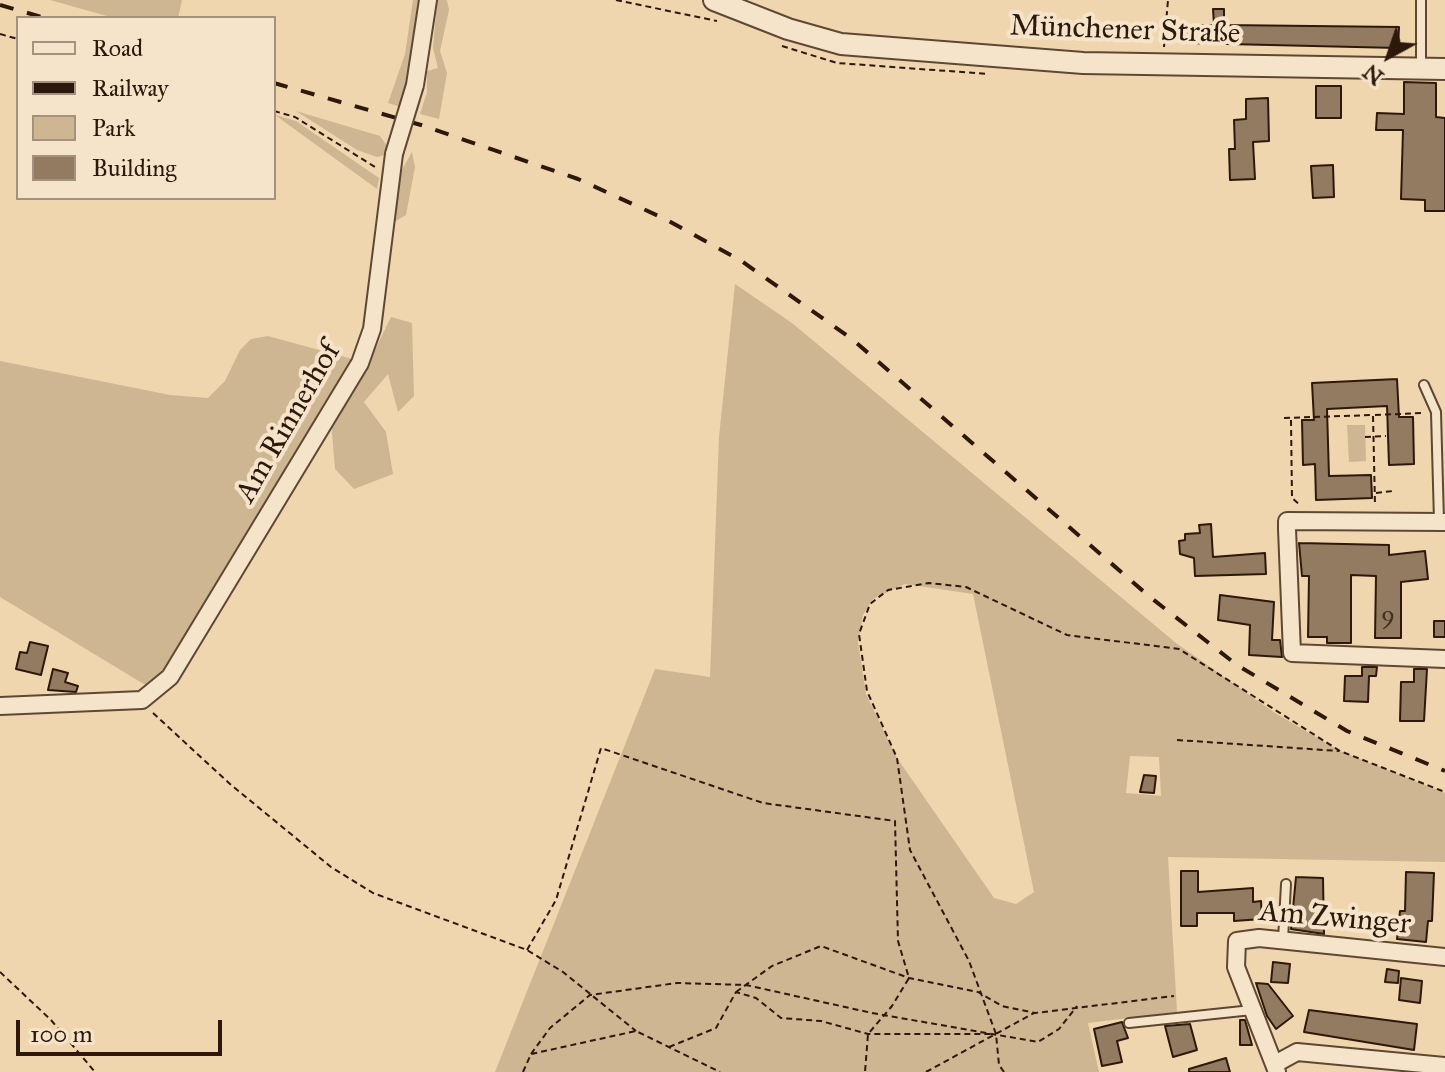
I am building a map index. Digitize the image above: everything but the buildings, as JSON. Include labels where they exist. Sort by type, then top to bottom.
[{"type":"street","name":"Am Rinnerhof","points":[[0,706],[142,700],[170,677],[360,363],[372,329],[390,175],[415,85],[428,0]]},
{"type":"street","name":"Münchener Straße","points":[[714,0],[788,29],[841,44],[1083,63],[1445,69]]},
{"type":"street","points":[[1442,522],[1287,521],[1292,653],[1445,659]]},
{"type":"street","name":"Am Zwinger","points":[[1276,1068],[1236,967],[1237,941],[1241,938],[1445,957]]},
{"type":"street","points":[[1276,1068],[1297,1052],[1445,1066]]},
{"type":"lane","points":[[1421,0],[1421,68]]},
{"type":"lane","points":[[1424,385],[1436,412],[1442,522]]},
{"type":"lane","points":[[1283,941],[1286,884]]},
{"type":"lane","points":[[1129,1023],[1253,1010]]},
{"type":"path","points":[[1162,66],[1168,0]]},
{"type":"path","points":[[276,112],[295,117],[390,175]]},
{"type":"path","points":[[1284,418],[1436,412]]},
{"type":"path","points":[[1373,415],[1376,522]]},
{"type":"path","points":[[1291,418],[1292,498],[1307,512]]},
{"type":"path","points":[[1365,437],[1386,436]]},
{"type":"path","points":[[1375,493],[1393,491]]},
{"type":"path","points":[[1004,1072],[999,1065],[996,1034],[969,961],[910,850],[897,758],[867,691],[859,634],[870,604],[888,590],[929,583],[966,587],[1067,635],[1179,649],[1340,751],[1445,792]]},
{"type":"path","points":[[150,710],[230,784],[331,867],[373,893],[527,950],[563,972],[636,1031],[720,1072]]},
{"type":"path","points":[[1177,740],[1340,751]]},
{"type":"path","points":[[527,950],[556,900],[601,748],[763,803],[895,821],[898,941],[909,978],[885,1015],[868,1034],[865,1072]]},
{"type":"path","points":[[669,1047],[716,1028],[736,992],[772,966],[821,946],[909,978],[978,992],[1002,1006],[1035,1013]]},
{"type":"path","points":[[0,972],[51,1020],[95,1072]]},
{"type":"path","points":[[523,1072],[531,1054],[550,1028],[590,995],[677,983],[746,985],[885,1015],[1038,1042],[1059,1029],[1077,1006]]},
{"type":"path","points":[[736,992],[756,998],[781,1018],[821,1021],[868,1034],[996,1034]]},
{"type":"path","points":[[926,1072],[1035,1013],[1174,996]]},
{"type":"path","points":[[531,1054],[636,1031]]},
{"type":"green space","points":[[50,0],[182,0],[178,16],[107,16]]},
{"type":"green space","points":[[413,0],[421,0],[404,108],[388,103],[405,54]]},
{"type":"green space","points":[[437,0],[447,0],[449,10],[440,51],[447,73],[439,119],[420,114],[427,92],[427,71],[438,68],[433,48]]},
{"type":"green space","points":[[296,111],[380,136],[392,153],[377,157],[357,150]]},
{"type":"green space","points":[[276,115],[296,121],[379,178],[377,189]]},
{"type":"green space","points":[[412,152],[415,167],[406,215],[389,225],[399,175]]},
{"type":"green space","points":[[735,284],[792,323],[1176,643],[1275,713],[1340,751],[1445,793],[1445,862],[1168,857],[1177,1012],[1088,1023],[1099,1072],[495,1072],[655,669],[710,677],[719,437]],"holes":[[[905,584],[973,594],[1034,892],[1016,904],[994,898],[897,758],[866,694],[858,642],[863,615],[873,599]],[[1130,756],[1159,757],[1161,796],[1126,793]]]},
{"type":"green space","points":[[391,317],[412,323],[414,396],[398,412],[388,374],[364,402],[386,432],[393,474],[354,489],[335,469],[331,421],[369,362]]},
{"type":"green space","points":[[268,336],[352,359],[167,671],[147,686],[0,597],[0,361],[170,395],[208,398],[225,381],[240,350],[251,339]]},
{"type":"green space","points":[[1347,425],[1365,425],[1366,461],[1349,462]]},
{"type":"railway","points":[[0,5],[38,16]]},
{"type":"railway","points":[[276,84],[421,125],[578,179],[665,219],[740,260],[852,339],[1150,597],[1237,665],[1347,731],[1445,771]]}]
